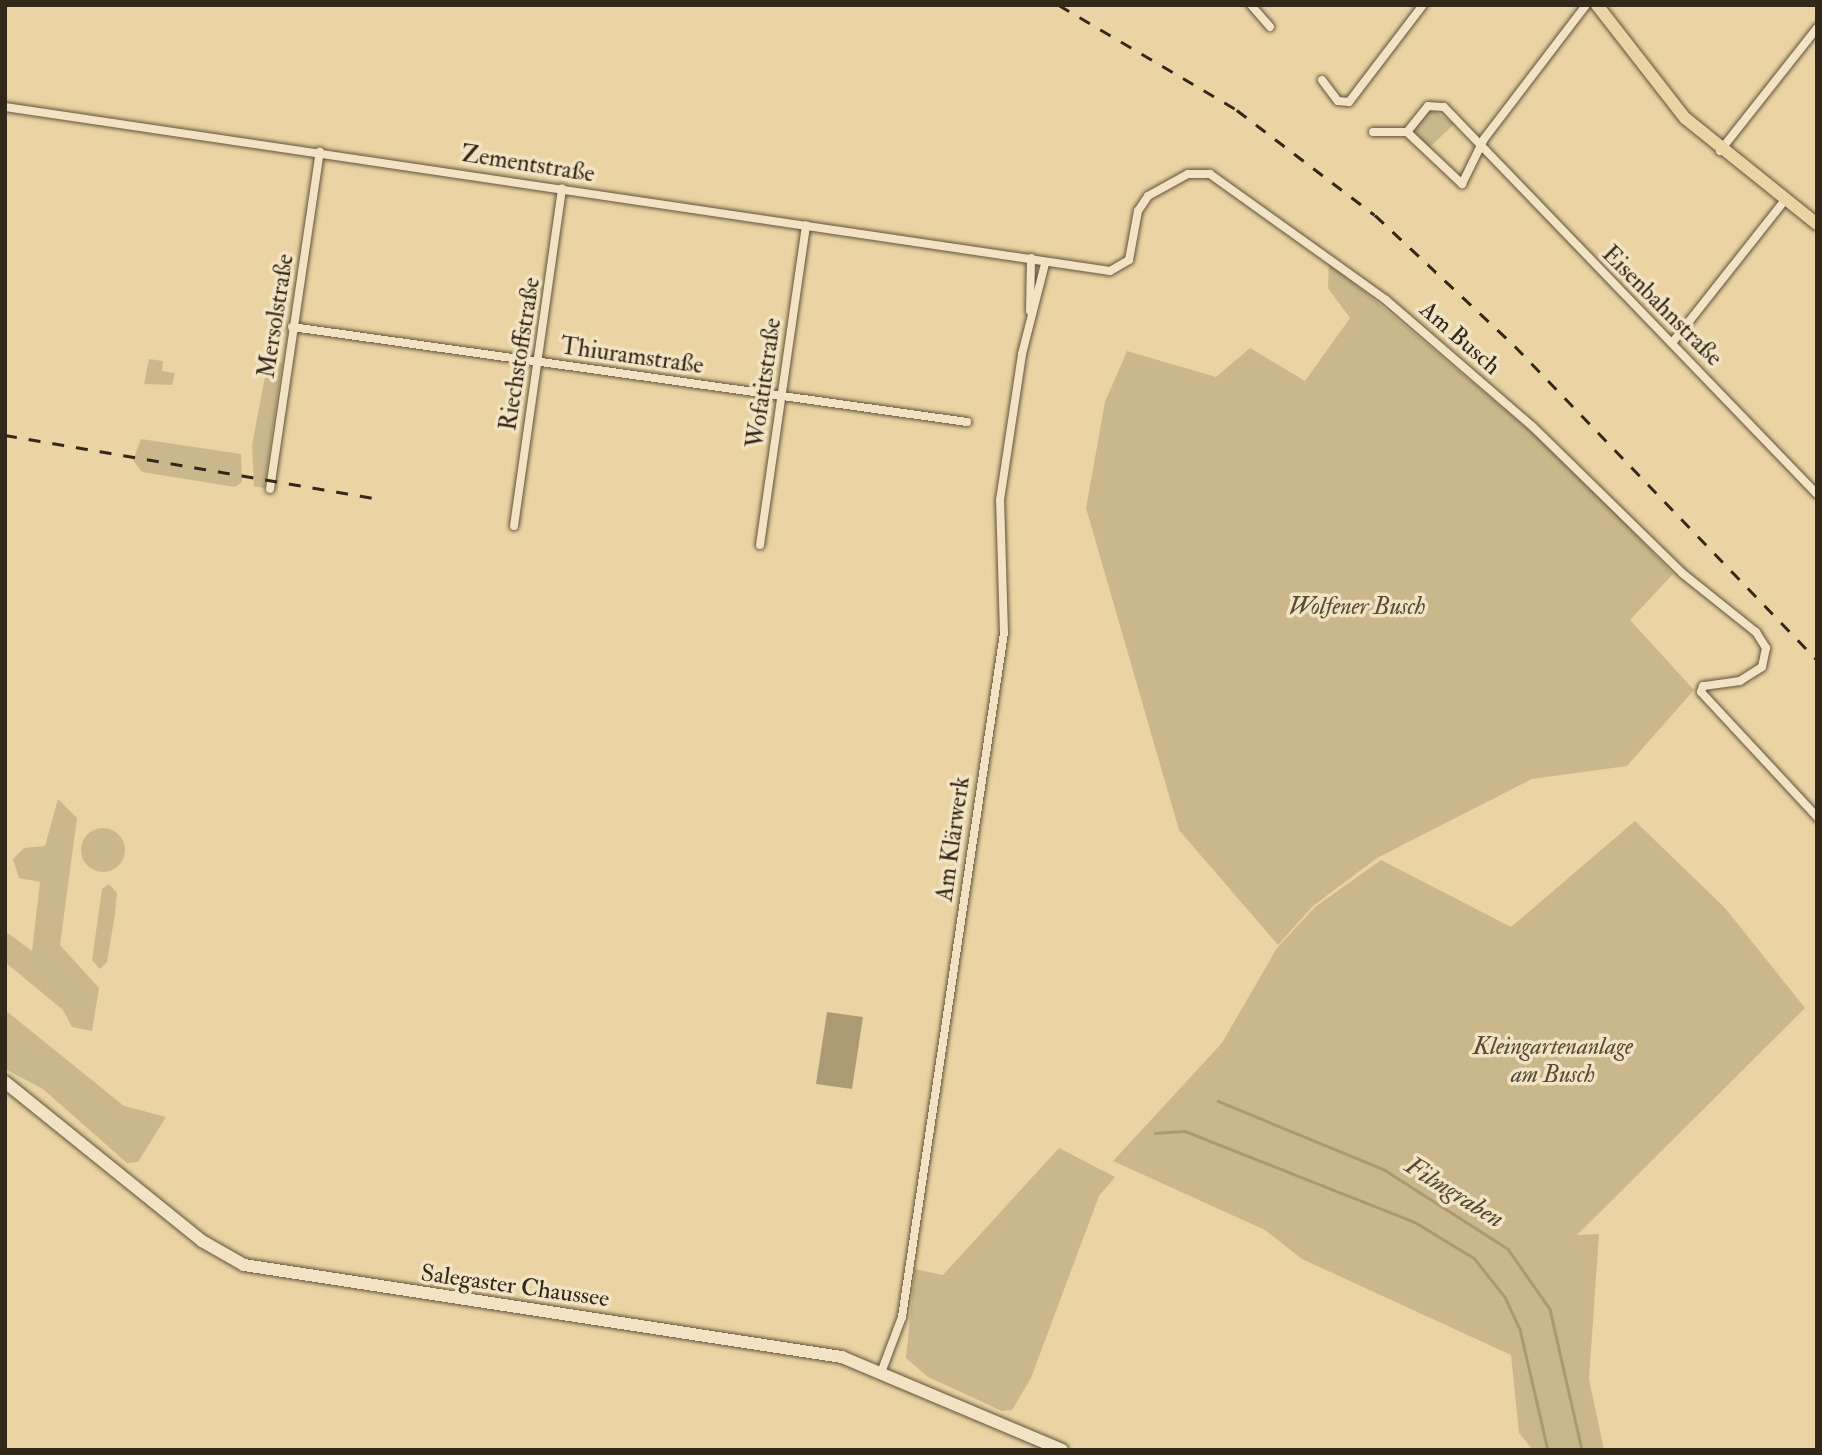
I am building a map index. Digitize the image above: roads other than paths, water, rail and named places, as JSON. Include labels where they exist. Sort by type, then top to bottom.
[{"type":"main road","points":[[1597,5],[1657,87],[1720,151],[1817,224]]},
{"type":"main road","name":"Salegaster Chaussee","points":[[5,1082],[202,1241],[252,1267],[814,1352],[882,1370],[1062,1450]]},
{"type":"street","points":[[1251,5],[1270,27]]},
{"type":"street","points":[[1322,80],[1341,102],[1353,98],[1423,5]]},
{"type":"street","points":[[1373,132],[1407,132],[1462,184],[1480,146],[1586,5]]},
{"type":"street","points":[[1720,151],[1817,28]]},
{"type":"street","name":"Eisenbahnstraße","points":[[1407,132],[1428,106],[1439,104],[1817,494]]},
{"type":"street","name":"Zementstraße","points":[[5,107],[1031,258],[1045,264]]},
{"type":"street","name":"Mersolstraße","points":[[270,488],[320,152]]},
{"type":"street","name":"Am Busch","points":[[1045,264],[1124,268],[1144,201],[1194,173],[1210,174],[1260,205],[1386,300],[1532,426],[1682,573],[1756,632],[1766,648],[1762,667],[1740,681],[1701,689],[1817,817]]},
{"type":"street","name":"Riechstoffstraße","points":[[514,526],[562,188]]},
{"type":"street","points":[[1672,343],[1784,201]]},
{"type":"street","name":"Wofatitstraße","points":[[760,545],[806,225]]},
{"type":"street","name":"Am Klärwerk","points":[[882,1370],[902,1317],[1006,620],[999,509],[1030,311],[1031,258]]},
{"type":"street","name":"Am Klärwerk","points":[[1030,311],[1045,264]]},
{"type":"street","name":"Thiuramstraße","points":[[292,327],[967,422]]},
{"type":"waterway","name":"Filmgraben","points":[[1218,1101],[1385,1170],[1508,1249],[1550,1309],[1582,1450]]},
{"type":"waterway","points":[[1155,1133],[1185,1131],[1415,1222],[1474,1258],[1505,1297],[1520,1329],[1548,1450]]},
{"type":"railway","points":[[1059,5],[1237,110],[1375,215],[1515,346],[1817,660]]},
{"type":"railway","points":[[5,435],[374,498]]},
{"type":"park label","name":"Wolfener Busch","points":[[1357,607]]},
{"type":"park label","name":"Kleingartenanlage am Busch","points":[[1553,1061]]}]
